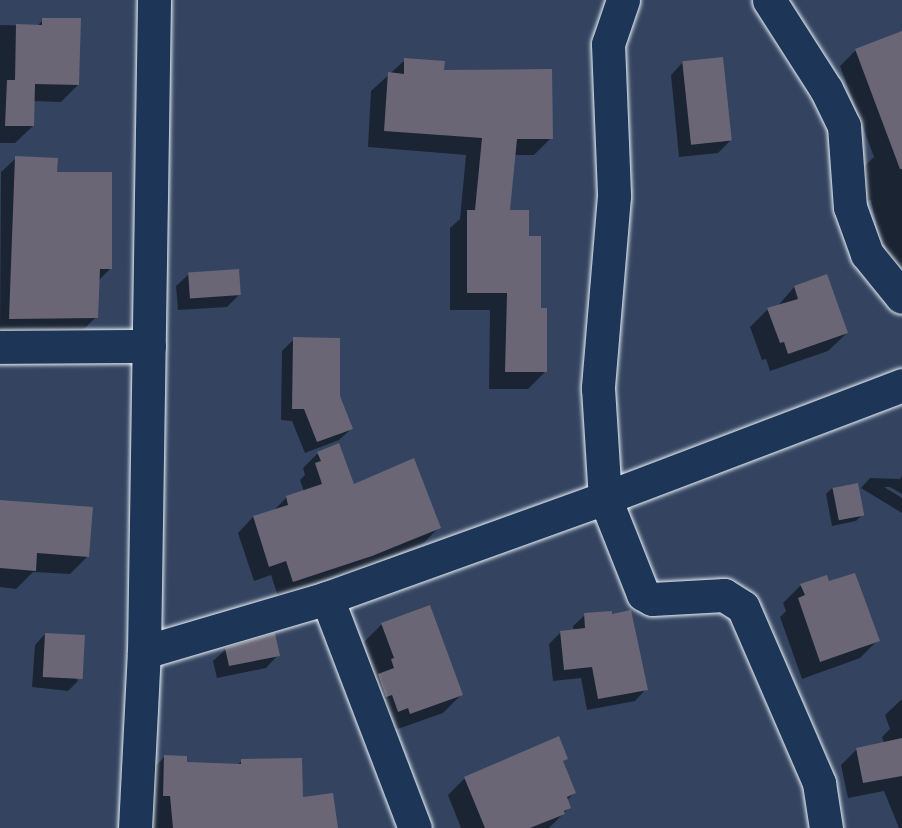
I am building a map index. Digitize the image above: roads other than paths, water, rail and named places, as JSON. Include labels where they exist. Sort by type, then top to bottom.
[{"type":"street","points":[[135,828],[144,652],[154,0]]},
{"type":"street","points":[[623,0],[608,44],[614,196],[598,387],[606,498],[643,594],[652,599],[724,595],[743,607],[819,783],[826,828]]},
{"type":"street","points":[[769,0],[826,89],[843,126],[850,207],[867,254],[902,297]]},
{"type":"street","points":[[0,347],[149,346]]},
{"type":"street","points":[[144,652],[327,598],[606,498],[902,385]]},
{"type":"street","points":[[327,598],[415,828]]}]
